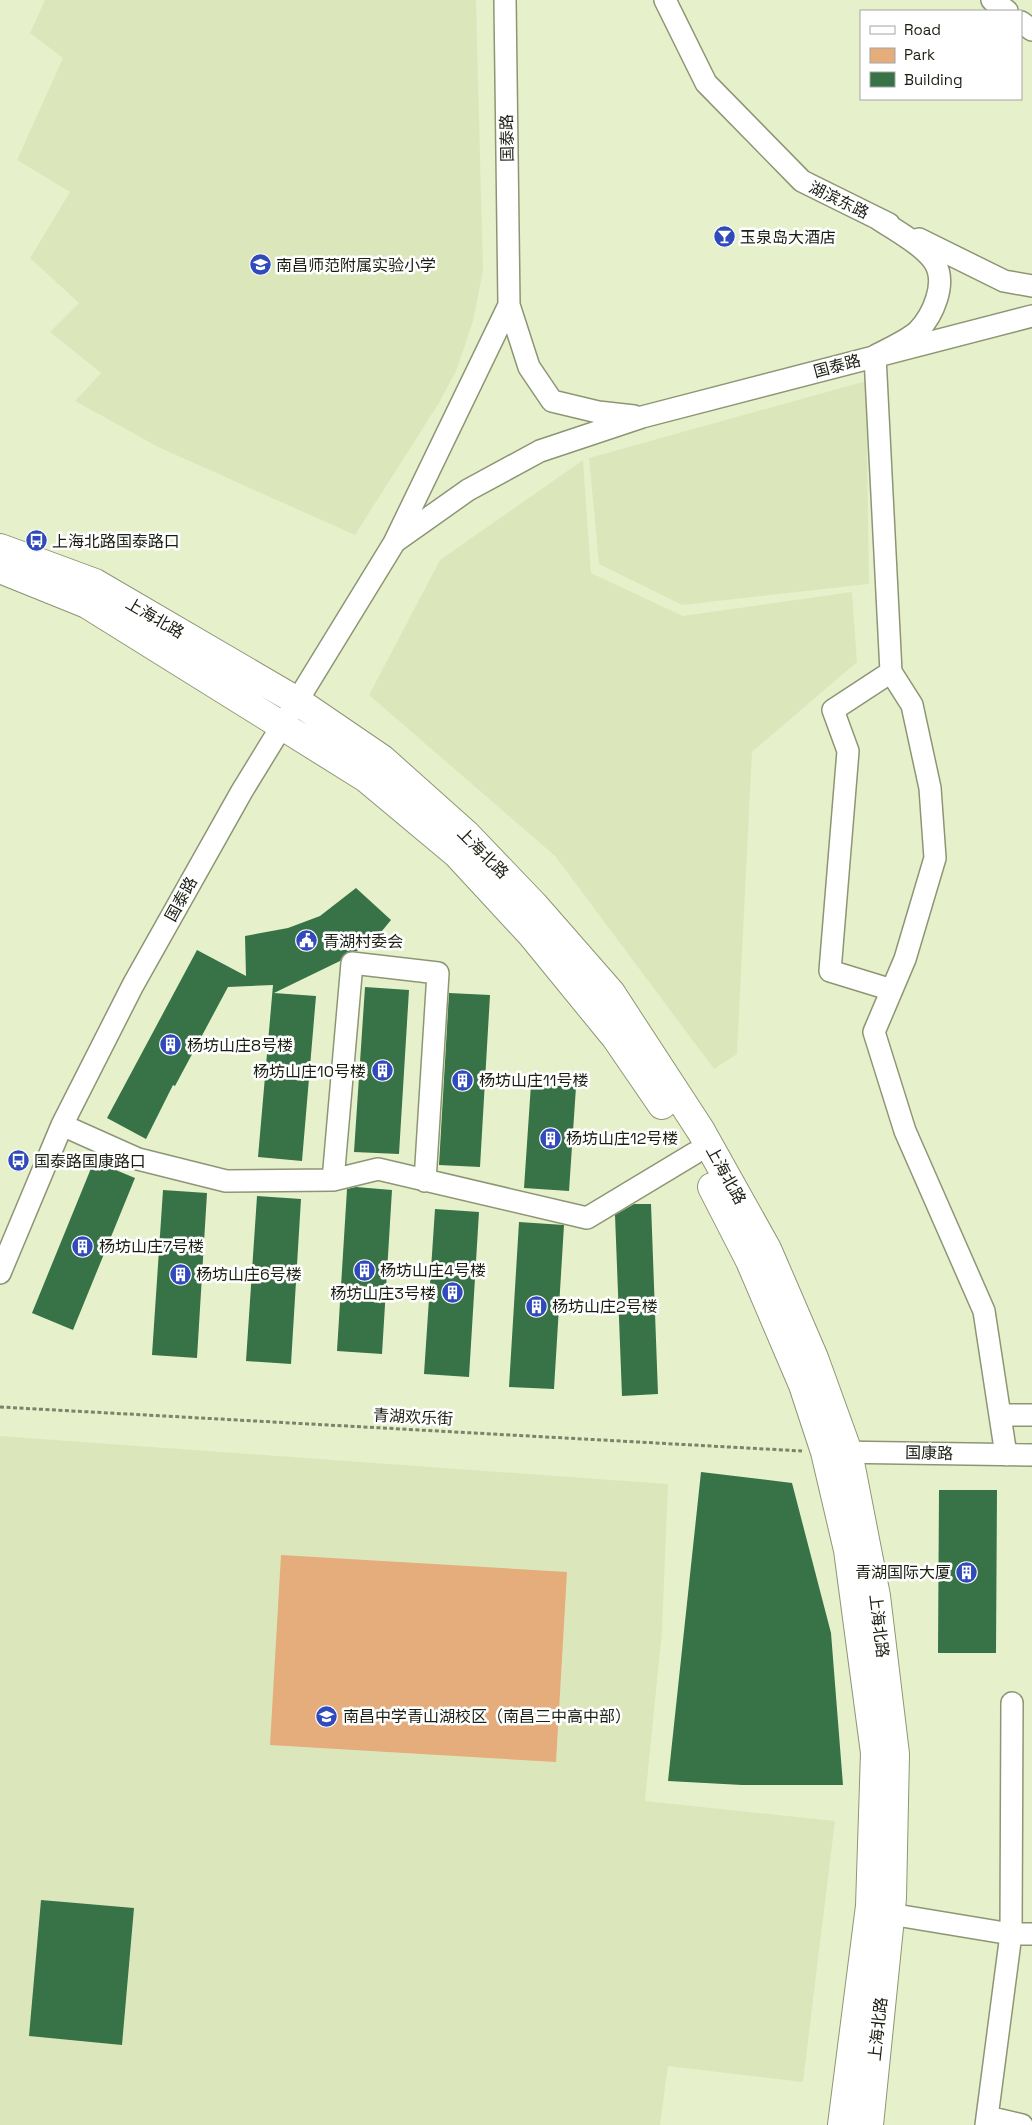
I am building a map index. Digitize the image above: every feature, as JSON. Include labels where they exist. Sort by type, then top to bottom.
[{"type":"main road","name":"上海北路","points":[[0,548],[95,583],[297,701],[382,759],[467,835],[534,905],[611,993],[701,1130],[767,1248],[814,1358],[876,1596],[895,1754],[890,1914],[869,2125]]},
{"type":"main road","name":"上海北路","points":[[0,569],[87,604],[366,778],[457,854],[531,934],[616,1038],[695,1153],[750,1261],[803,1385],[837,1452],[874,1754],[870,1906],[842,2125]]},
{"type":"street","name":"国泰路","points":[[505,0],[509,305],[529,367],[552,401],[598,412],[642,417]]},
{"type":"street","name":"湖滨东路","points":[[665,0],[706,83],[802,181],[1004,281],[1032,286]]},
{"type":"street","points":[[992,0],[1006,10]]},
{"type":"street","points":[[876,218],[926,252],[935,263],[939,289],[928,318],[917,332],[875,356],[891,672],[912,705],[930,788],[935,858],[905,959],[874,1032],[905,1131],[984,1311],[1006,1454]]},
{"type":"street","name":"国泰路","points":[[0,1273],[62,1125],[133,984],[242,791],[394,543],[509,305]]},
{"type":"street","name":"国泰路","points":[[394,543],[468,490],[540,451],[642,417],[1032,316]]},
{"type":"street","points":[[891,672],[833,710],[848,751],[830,971],[892,990]]},
{"type":"street","points":[[333,1180],[352,963],[438,973],[425,1181]]},
{"type":"street","points":[[62,1125],[138,1159],[226,1181],[333,1180],[378,1169],[587,1218],[695,1153]]},
{"type":"street","points":[[1000,1415],[1032,1415]]},
{"type":"street","name":"国康路","points":[[837,1452],[1032,1455]]},
{"type":"street","points":[[1012,1703],[1022,1934],[987,2121],[1022,2125]]},
{"type":"street","points":[[890,1914],[1022,1934]]},
{"type":"path","name":"青湖欢乐街","points":[[0,1407],[837,1452]]},
{"type":"shaded area","name":"南昌师范附属实验小学","points":[[45,0],[476,0],[483,271],[473,321],[457,369],[439,403],[355,535],[158,447],[75,401],[101,373],[50,332],[79,303],[30,258],[70,192],[17,160],[63,58],[30,33]]},
{"type":"shaded area","points":[[866,381],[869,584],[682,605],[599,564],[589,458]]},
{"type":"shaded area","points":[[583,460],[591,573],[683,616],[852,592],[857,662],[752,752],[737,1054],[714,1069],[555,856],[369,695],[440,560]]},
{"type":"shaded area","name":"南昌中学青山湖校区（南昌三中高中部）","points":[[0,1436],[668,1484],[662,1632],[645,1801],[835,1821],[803,2082],[668,2066],[660,2125],[0,2125]]},
{"type":"green space","points":[[281,1555],[567,1572],[556,1762],[270,1745]]},
{"type":"building","points":[[356,888],[391,920],[377,937],[357,951],[347,952],[340,961],[274,993],[316,996],[302,1161],[258,1157],[273,985],[228,987],[175,1086],[173,1085],[146,1139],[107,1118],[197,950],[246,976],[245,936],[288,928],[320,916]]},
{"type":"building","name":"杨坊山庄10号楼","points":[[365,987],[409,990],[399,1154],[354,1152]]},
{"type":"building","name":"杨坊山庄11号楼","points":[[449,993],[490,995],[480,1167],[439,1165]]},
{"type":"building","name":"杨坊山庄12号楼","points":[[531,1084],[576,1087],[569,1191],[524,1188]]},
{"type":"building","name":"杨坊山庄7号楼","points":[[94,1161],[135,1178],[73,1330],[32,1313]]},
{"type":"building","name":"杨坊山庄4号楼","points":[[356,1187],[392,1190],[382,1354],[337,1351],[347,1189]]},
{"type":"building","name":"杨坊山庄6号楼","points":[[163,1190],[207,1193],[197,1358],[152,1355]]},
{"type":"building","points":[[257,1196],[301,1199],[291,1364],[246,1361]]},
{"type":"building","points":[[634,1204],[651,1204],[658,1394],[622,1396],[615,1215]]},
{"type":"building","name":"杨坊山庄3号楼","points":[[435,1209],[479,1212],[469,1377],[424,1374]]},
{"type":"building","name":"杨坊山庄2号楼","points":[[519,1222],[564,1225],[554,1389],[509,1387]]},
{"type":"building","points":[[701,1472],[792,1483],[831,1633],[843,1785],[742,1785],[668,1781]]},
{"type":"building","name":"青湖国际大厦","points":[[939,1490],[997,1490],[996,1653],[938,1653]]},
{"type":"building","points":[[41,1900],[134,1908],[122,2045],[29,2036]]},
{"type":"place","name":"玉泉岛大酒店","points":[[724,237]]},
{"type":"place","name":"南昌师范附属实验小学","points":[[260,265]]},
{"type":"place","name":"上海北路国泰路口","points":[[36,541]]},
{"type":"place","name":"青湖村委会","points":[[307,941]]},
{"type":"place","name":"杨坊山庄8号楼","points":[[171,1045]]},
{"type":"place","name":"杨坊山庄10号楼","points":[[382,1071]]},
{"type":"place","name":"杨坊山庄11号楼","points":[[463,1080]]},
{"type":"place","name":"杨坊山庄12号楼","points":[[550,1138]]},
{"type":"place","name":"国泰路国康路口","points":[[18,1161]]},
{"type":"place","name":"杨坊山庄7号楼","points":[[83,1246]]},
{"type":"place","name":"杨坊山庄4号楼","points":[[364,1270]]},
{"type":"place","name":"杨坊山庄6号楼","points":[[180,1274]]},
{"type":"place","name":"杨坊山庄3号楼","points":[[452,1293]]},
{"type":"place","name":"杨坊山庄2号楼","points":[[536,1306]]},
{"type":"place","name":"青湖国际大厦","points":[[967,1572]]},
{"type":"place","name":"南昌中学青山湖校区（南昌三中高中部）","points":[[327,1716]]}]
